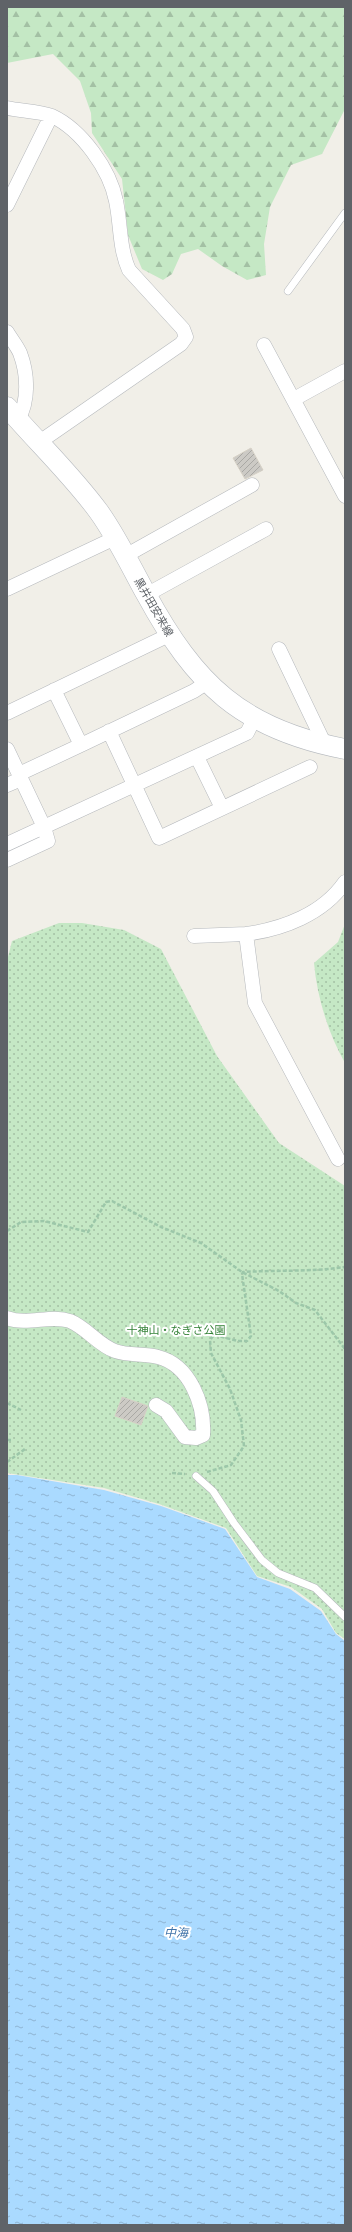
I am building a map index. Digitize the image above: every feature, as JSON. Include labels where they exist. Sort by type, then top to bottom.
[{"type":"main road","name":"黒井田安来線","points":[[12,414],[99,512],[169,636],[206,683],[228,702],[254,719],[296,737],[345,749]]},
{"type":"street","points":[[7,108],[51,116],[71,126],[86,143],[111,181],[117,202],[124,258],[129,270],[183,329],[186,337],[181,344],[38,443]]},
{"type":"street","points":[[7,205],[51,116]]},
{"type":"street","points":[[7,332],[20,353],[27,392],[23,410],[12,414]]},
{"type":"street","points":[[264,345],[345,496]]},
{"type":"street","points":[[294,399],[345,371]]},
{"type":"street","points":[[125,556],[252,485]]},
{"type":"street","points":[[146,595],[266,529]]},
{"type":"street","points":[[7,589],[115,538]]},
{"type":"street","points":[[7,713],[169,636]]},
{"type":"street","points":[[279,648],[325,745]]},
{"type":"street","points":[[7,785],[20,776],[80,745],[194,691],[206,683]]},
{"type":"street","points":[[54,690],[80,745]]},
{"type":"street","points":[[7,844],[247,733],[254,719]]},
{"type":"street","points":[[109,731],[133,786],[159,838],[310,767]]},
{"type":"street","points":[[7,749],[44,827],[48,841],[7,860]]},
{"type":"street","points":[[197,757],[222,808]]},
{"type":"street","points":[[194,936],[246,934],[270,931],[294,921],[332,897],[345,882]]},
{"type":"street","points":[[246,934],[255,1003],[338,1159]]},
{"type":"street","points":[[7,1318],[24,1321],[56,1319],[70,1321],[116,1352],[158,1356],[174,1364],[188,1380],[200,1403],[204,1419],[203,1435],[196,1438],[185,1437],[166,1411],[156,1405]]},
{"type":"lane","points":[[288,291],[345,213]]},
{"type":"lane","points":[[196,1476],[213,1491],[234,1523],[262,1560],[278,1573],[315,1588],[345,1617]]},
{"type":"path","points":[[7,1231],[21,1222],[44,1221],[88,1232],[106,1202],[112,1202],[161,1227],[201,1243],[243,1272],[296,1302],[315,1310],[345,1349]]},
{"type":"path","points":[[243,1272],[321,1271],[345,1267]]},
{"type":"path","points":[[231,1465],[244,1446],[241,1420],[230,1389],[211,1353],[210,1340],[214,1335],[238,1341],[246,1341],[251,1336],[242,1274],[243,1272]]},
{"type":"path","points":[[7,1403],[21,1410]]},
{"type":"path","points":[[7,1462],[25,1449]]},
{"type":"green space","points":[[7,7],[345,7],[345,109],[322,154],[291,165],[270,207],[264,244],[266,275],[247,280],[222,266],[198,249],[181,254],[172,274],[163,280],[142,269],[128,235],[122,179],[92,133],[91,113],[80,81],[53,54],[7,63]]},
{"type":"green space","name":"十神山・なぎさ公園","points":[[59,923],[82,923],[124,930],[161,949],[217,1056],[279,1143],[345,1186],[345,1639],[336,1633],[322,1609],[291,1587],[257,1576],[226,1528],[159,1504],[104,1488],[7,1473],[7,961],[12,941]]},
{"type":"green space","points":[[345,924],[345,1063],[333,1040],[324,1014],[315,976],[314,963],[338,942]]},
{"type":"water","name":"中海","points":[[7,1475],[17,1475],[104,1490],[161,1506],[225,1529],[257,1577],[290,1589],[321,1611],[336,1634],[345,1641],[345,2225],[7,2225]]},
{"type":"building","points":[[251,448],[263,470],[245,479],[233,458]]},
{"type":"building","points":[[122,1397],[148,1406],[141,1425],[115,1416]]}]
